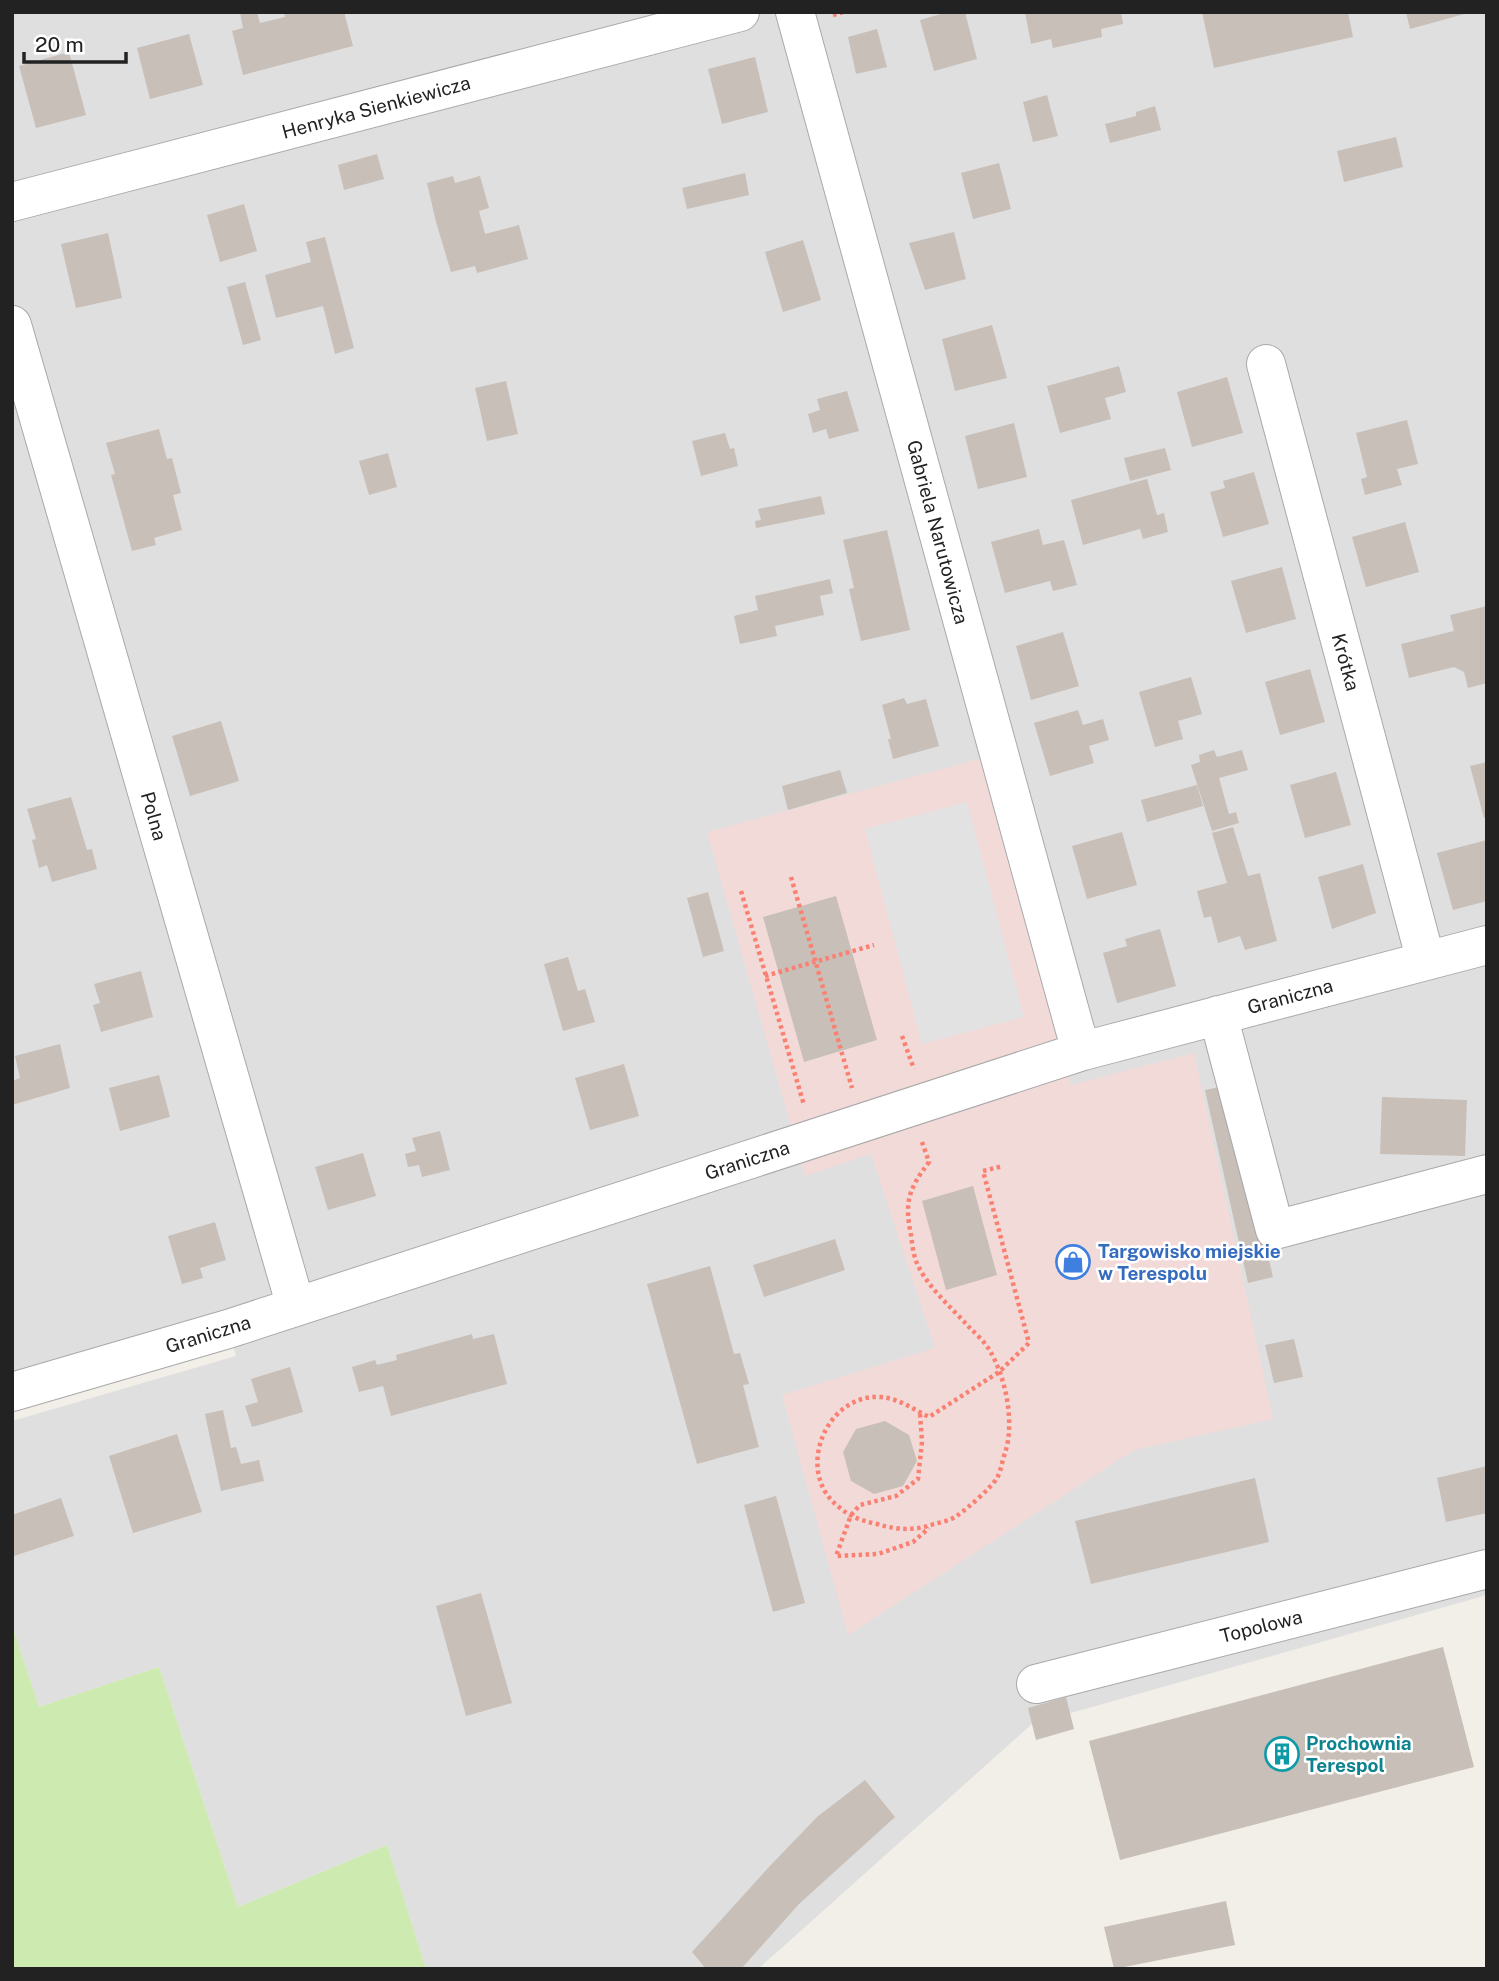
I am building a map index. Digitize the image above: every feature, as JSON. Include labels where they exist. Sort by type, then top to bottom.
[{"type":"street","name":"Henryka Sienkiewicza","points":[[12,202],[740,12]]},
{"type":"street","name":"Gabriela Narutowicza","points":[[795,12],[1071,1017],[1083,1051]]},
{"type":"street","name":"Polna","points":[[12,325],[296,1307]]},
{"type":"street","name":"Krótka","points":[[1266,364],[1426,961]]},
{"type":"street","name":"Graniczna","points":[[12,1392],[296,1307],[1083,1051],[1487,945]]},
{"type":"street","points":[[1218,1015],[1275,1230],[1487,1174]]},
{"type":"street","name":"Topolowa","points":[[1036,1684],[1487,1569]]},
{"type":"path","points":[[791,877],[862,1122]]},
{"type":"path","points":[[741,891],[808,1118]]},
{"type":"path","points":[[765,976],[874,945]]},
{"type":"path","points":[[902,1036],[915,1071]]},
{"type":"path","points":[[921,1139],[929,1162],[911,1186],[906,1212],[916,1261],[936,1292],[989,1349],[999,1372],[1008,1409],[1009,1440],[996,1479],[957,1516],[918,1530],[893,1529],[857,1519],[837,1506],[826,1493],[818,1474],[817,1447],[830,1422],[849,1405],[866,1397],[898,1401],[929,1417],[999,1372],[1029,1343],[983,1171],[1003,1166]]},
{"type":"path","points":[[920,1413],[922,1442],[918,1479],[896,1496],[860,1505],[851,1515],[836,1556],[878,1554],[913,1542],[932,1525]]},
{"type":"shaded area","points":[[12,12],[1487,12],[1487,1595],[1032,1724],[758,1969],[426,1969],[387,1845],[238,1907],[159,1667],[39,1707],[12,1625],[12,1421],[236,1356],[228,1329],[12,1392]]},
{"type":"shaded area","name":"Targowisko miejskie w Terespolu","points":[[987,757],[1071,1085],[1194,1053],[1273,1419],[1134,1450],[848,1635],[782,1395],[935,1348],[871,1154],[805,1176],[707,832]]},
{"type":"shaded area","points":[[967,802],[1024,1017],[922,1044],[865,829]]},
{"type":"green space","points":[[12,1625],[39,1707],[159,1667],[238,1907],[387,1845],[426,1969],[12,1969]]},
{"type":"building","points":[[257,12],[260,23],[285,17],[284,12],[344,12],[353,46],[243,75],[232,31],[243,28],[240,13]]},
{"type":"building","points":[[948,12],[965,12],[977,59],[934,71],[920,20]]},
{"type":"building","points":[[1025,12],[1121,12],[1123,24],[1101,29],[1102,37],[1053,48],[1051,39],[1031,44]]},
{"type":"building","points":[[1202,12],[1348,12],[1353,37],[1214,68]]},
{"type":"building","points":[[1406,12],[1468,12],[1468,13],[1410,29]]},
{"type":"building","points":[[877,29],[887,67],[856,74],[848,37]]},
{"type":"building","points":[[189,34],[203,85],[150,99],[137,48]]},
{"type":"building","points":[[69,52],[86,115],[36,128],[19,66]]},
{"type":"building","points":[[755,57],[768,112],[722,124],[708,69]]},
{"type":"building","points":[[1047,95],[1058,136],[1033,142],[1023,102]]},
{"type":"building","points":[[1155,106],[1161,130],[1110,143],[1105,124],[1136,116],[1136,112]]},
{"type":"building","points":[[1396,137],[1403,167],[1344,182],[1337,151]]},
{"type":"building","points":[[377,154],[384,179],[344,190],[338,165]]},
{"type":"building","points":[[999,163],[1011,209],[973,219],[961,173]]},
{"type":"building","points":[[745,173],[749,195],[687,209],[682,188]]},
{"type":"building","points":[[453,176],[455,183],[480,176],[489,208],[479,211],[485,234],[519,225],[528,259],[477,273],[475,266],[451,272],[427,183]]},
{"type":"building","points":[[244,204],[257,251],[220,262],[207,215]]},
{"type":"building","points":[[954,232],[966,279],[925,290],[909,243]]},
{"type":"building","points":[[108,233],[122,298],[76,308],[61,244]]},
{"type":"building","points":[[325,237],[354,348],[335,354],[323,306],[276,318],[265,275],[311,262],[306,242]]},
{"type":"building","points":[[803,240],[821,300],[783,312],[765,252]]},
{"type":"building","points":[[245,282],[261,340],[243,345],[227,287]]},
{"type":"building","points":[[992,325],[1007,378],[955,391],[942,339]]},
{"type":"building","points":[[1119,366],[1126,392],[1105,398],[1111,419],[1060,433],[1047,386]]},
{"type":"building","points":[[1227,377],[1243,433],[1192,447],[1177,392]]},
{"type":"building","points":[[506,381],[518,434],[487,441],[475,388]]},
{"type":"building","points":[[847,391],[859,431],[829,439],[826,429],[813,433],[808,414],[820,410],[817,399]]},
{"type":"building","points":[[1407,420],[1418,464],[1397,469],[1402,485],[1365,495],[1361,479],[1367,477],[1356,433]]},
{"type":"building","points":[[1014,423],[1027,477],[978,489],[965,436]]},
{"type":"building","points":[[159,429],[167,459],[172,458],[181,493],[173,495],[182,530],[154,538],[156,545],[132,551],[111,475],[115,474],[106,443]]},
{"type":"building","points":[[725,433],[730,449],[734,448],[738,466],[701,476],[692,441]]},
{"type":"building","points":[[1165,448],[1171,470],[1130,481],[1124,458]]},
{"type":"building","points":[[388,453],[397,487],[369,495],[359,461]]},
{"type":"building","points":[[1254,472],[1269,524],[1223,537],[1210,492],[1225,488],[1223,481]]},
{"type":"building","points":[[1147,479],[1157,515],[1164,513],[1168,532],[1143,539],[1140,529],[1083,545],[1071,500]]},
{"type":"building","points":[[821,496],[825,514],[756,528],[755,521],[761,520],[758,509]]},
{"type":"building","points":[[1405,522],[1419,572],[1366,587],[1352,537]]},
{"type":"building","points":[[1039,529],[1043,545],[1064,540],[1077,585],[1053,591],[1050,581],[1005,593],[991,542]]},
{"type":"building","points":[[887,530],[910,630],[861,641],[849,589],[854,588],[843,540]]},
{"type":"building","points":[[1282,567],[1296,619],[1246,633],[1231,581]]},
{"type":"building","points":[[830,579],[833,593],[820,596],[824,615],[775,626],[777,636],[740,644],[734,616],[758,610],[755,596]]},
{"type":"building","points":[[1487,606],[1487,683],[1468,688],[1464,672],[1454,667],[1409,678],[1401,644],[1454,631],[1450,615]]},
{"type":"building","points":[[1063,632],[1079,686],[1031,700],[1016,646]]},
{"type":"building","points":[[1310,669],[1325,722],[1280,735],[1265,682]]},
{"type":"building","points":[[1191,677],[1202,714],[1178,721],[1183,739],[1155,747],[1139,692]]},
{"type":"building","points":[[904,698],[907,704],[926,699],[939,746],[893,759],[882,705]]},
{"type":"building","points":[[1078,710],[1083,725],[1103,719],[1109,740],[1089,746],[1094,763],[1050,776],[1034,723]]},
{"type":"building","points":[[221,721],[239,781],[190,796],[172,736]]},
{"type":"building","points":[[1214,750],[1217,757],[1242,750],[1248,770],[1219,778],[1229,814],[1236,812],[1239,823],[1212,831],[1191,765],[1200,762],[1199,755]]},
{"type":"building","points":[[1487,762],[1487,818],[1484,818],[1470,766]]},
{"type":"building","points":[[840,770],[847,793],[788,810],[782,786]]},
{"type":"building","points":[[1336,772],[1351,825],[1305,838],[1290,785]]},
{"type":"building","points":[[1197,785],[1203,806],[1147,822],[1141,800]]},
{"type":"building","points":[[71,797],[87,850],[92,849],[97,869],[52,882],[47,865],[39,868],[32,840],[36,839],[27,809]]},
{"type":"building","points":[[1233,827],[1248,876],[1260,873],[1277,941],[1245,950],[1240,936],[1218,943],[1211,916],[1204,918],[1197,891],[1227,883],[1212,833]]},
{"type":"building","points":[[1122,832],[1137,885],[1087,899],[1072,846]]},
{"type":"building","points":[[1487,840],[1487,901],[1453,910],[1437,853]]},
{"type":"building","points":[[1363,864],[1376,913],[1332,929],[1318,877]]},
{"type":"building","points":[[708,892],[724,951],[703,957],[687,898]]},
{"type":"building","points":[[836,896],[877,1040],[804,1062],[763,917]]},
{"type":"building","points":[[1160,929],[1176,986],[1117,1003],[1103,953],[1127,946],[1125,939]]},
{"type":"building","points":[[568,957],[578,991],[585,989],[595,1022],[563,1031],[544,964]]},
{"type":"building","points":[[141,971],[153,1017],[101,1032],[93,1005],[100,1003],[94,984]]},
{"type":"building","points":[[60,1044],[70,1088],[12,1105],[12,1081],[20,1078],[15,1056]]},
{"type":"building","points":[[624,1064],[639,1116],[590,1130],[575,1078]]},
{"type":"building","points":[[159,1075],[170,1117],[120,1131],[109,1088]]},
{"type":"building","points":[[1229,1085],[1273,1277],[1248,1283],[1205,1090]]},
{"type":"building","points":[[1382,1097],[1467,1100],[1465,1156],[1380,1154]]},
{"type":"building","points":[[440,1131],[450,1170],[422,1177],[419,1165],[408,1167],[405,1154],[416,1151],[412,1138]]},
{"type":"building","points":[[363,1153],[376,1196],[328,1210],[315,1167]]},
{"type":"building","points":[[973,1186],[997,1275],[946,1290],[922,1201]]},
{"type":"building","points":[[215,1222],[226,1260],[200,1268],[203,1278],[182,1284],[168,1236]]},
{"type":"building","points":[[835,1239],[845,1270],[764,1297],[753,1265]]},
{"type":"building","points":[[710,1266],[734,1354],[740,1353],[749,1384],[743,1385],[759,1447],[697,1464],[647,1284]]},
{"type":"building","points":[[472,1334],[473,1339],[494,1334],[507,1384],[391,1416],[383,1386],[359,1392],[352,1367],[375,1360],[377,1365],[397,1360],[396,1355]]},
{"type":"building","points":[[1294,1339],[1303,1377],[1274,1383],[1265,1345]]},
{"type":"building","points":[[290,1367],[303,1412],[252,1427],[245,1406],[258,1402],[251,1379]]},
{"type":"building","points":[[223,1410],[231,1448],[236,1447],[241,1464],[259,1460],[264,1481],[221,1491],[205,1414]]},
{"type":"building","points":[[885,1421],[909,1435],[917,1461],[903,1486],[874,1494],[851,1481],[843,1452],[856,1429]]},
{"type":"building","points":[[177,1434],[202,1512],[133,1533],[109,1456]]},
{"type":"building","points":[[1487,1466],[1487,1513],[1446,1522],[1437,1478]]},
{"type":"building","points":[[1255,1478],[1269,1542],[1091,1584],[1075,1521]]},
{"type":"building","points":[[776,1496],[805,1603],[773,1612],[744,1505]]},
{"type":"building","points":[[61,1498],[74,1536],[14,1556],[12,1515]]},
{"type":"building","points":[[481,1593],[512,1703],[466,1716],[436,1606]]},
{"type":"building","name":"Prochownia Terespol","points":[[1443,1647],[1474,1767],[1120,1860],[1089,1741]]},
{"type":"building","points":[[1066,1697],[1074,1729],[1036,1740],[1028,1708]]},
{"type":"building","points":[[865,1780],[895,1817],[799,1904],[741,1969],[706,1969],[692,1952],[817,1817]]},
{"type":"building","points":[[1226,1901],[1235,1945],[1114,1969],[1104,1927]]},
{"type":"place","name":"Targowisko miejskie w Terespolu","points":[[1073,1262]]},
{"type":"place","name":"Prochownia Terespol","points":[[1282,1754]]}]
